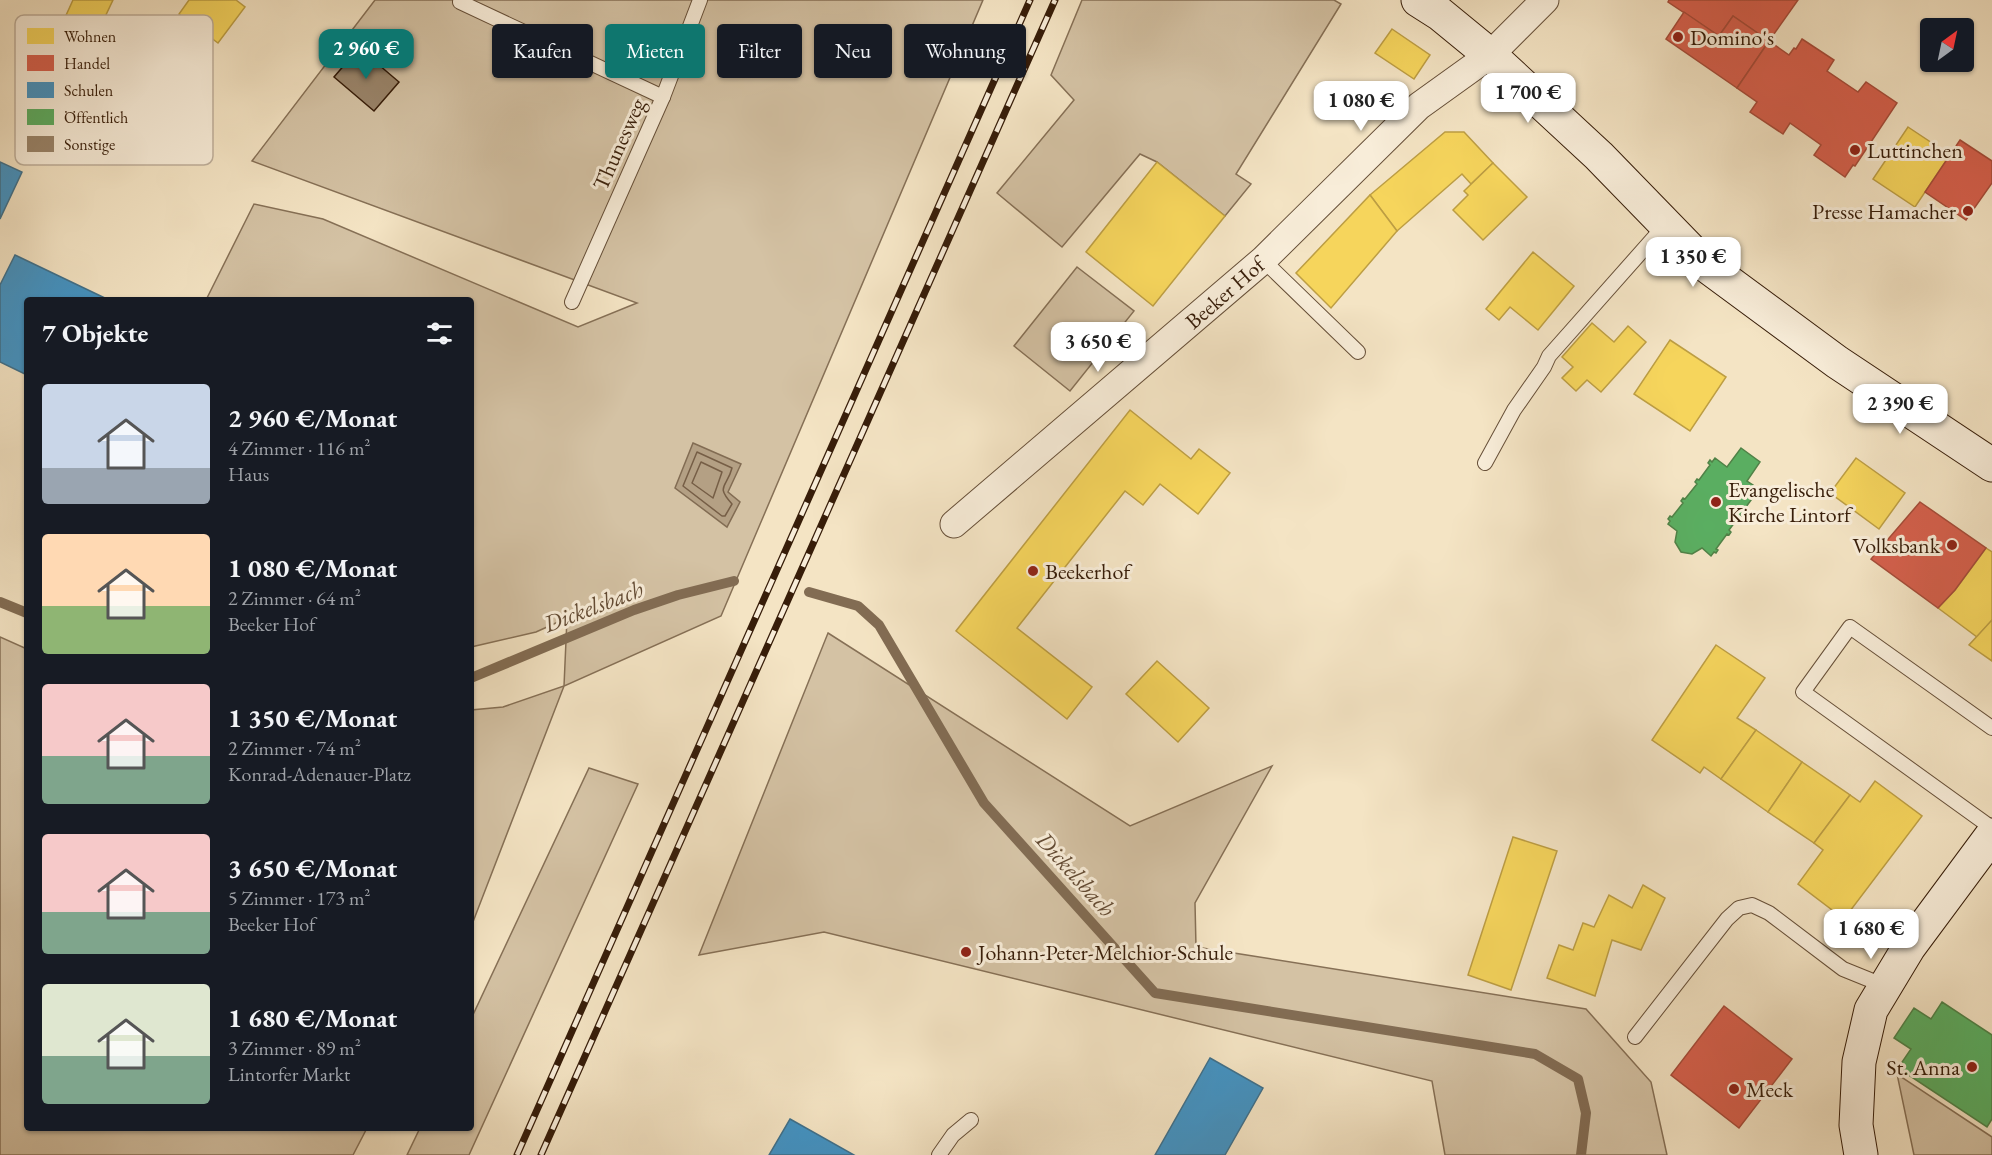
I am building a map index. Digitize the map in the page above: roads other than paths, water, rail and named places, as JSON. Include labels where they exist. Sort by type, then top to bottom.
[{"type":"main road","points":[[1418,0],[1440,14],[1490,55],[1599,156],[1704,264],[1837,363],[1992,465]]},
{"type":"main road","points":[[1861,1155],[1856,1125],[1858,1062],[1871,1010],[1909,947],[1992,835]]},
{"type":"street","name":"Beeker Hof","points":[[954,524],[1263,260],[1419,106],[1490,55],[1545,0]]},
{"type":"lane","name":"Thunesweg","points":[[572,302],[663,98],[700,0]]},
{"type":"lane","points":[[460,2],[663,98]]},
{"type":"lane","points":[[1485,464],[1514,411],[1549,356],[1666,224]]},
{"type":"lane","points":[[1263,260],[1358,352]]},
{"type":"lane","points":[[1992,728],[1850,627],[1803,692],[1992,828]]},
{"type":"lane","points":[[1635,1037],[1726,919],[1739,909],[1752,905],[1769,913],[1843,969],[1885,986]]},
{"type":"lane","points":[[939,1155],[953,1136],[971,1120]]},
{"type":"water","points":[[693,443],[741,464],[728,492],[740,502],[727,527],[675,488]]},
{"type":"waterway","name":"Dickelsbach","points":[[474,677],[634,610],[678,595],[734,581]]},
{"type":"waterway","name":"Dickelsbach","points":[[809,592],[858,606],[879,625],[984,803],[1155,993],[1535,1054],[1578,1079],[1586,1113],[1581,1155]]},
{"type":"waterway","name":"Dickelsbach","points":[[0,602],[24,612]]},
{"type":"railway","points":[[517,1155],[1030,0]]},
{"type":"railway","points":[[541,1155],[1055,0]]},
{"type":"place","name":"Domino's","points":[[1678,37]]},
{"type":"place","name":"Luttinchen","points":[[1855,150]]},
{"type":"place","name":"Presse Hamacher","points":[[1968,211]]},
{"type":"place","name":"Evangelische Kirche Lintorf","points":[[1716,502]]},
{"type":"place","name":"Volksbank","points":[[1952,545]]},
{"type":"place","name":"Beekerhof","points":[[1033,571]]},
{"type":"place","name":"Johann-Peter-Melchior-Schule","points":[[966,952]]},
{"type":"place","name":"St. Anna","points":[[1972,1067]]},
{"type":"place","name":"Meck","points":[[1734,1089]]}]
